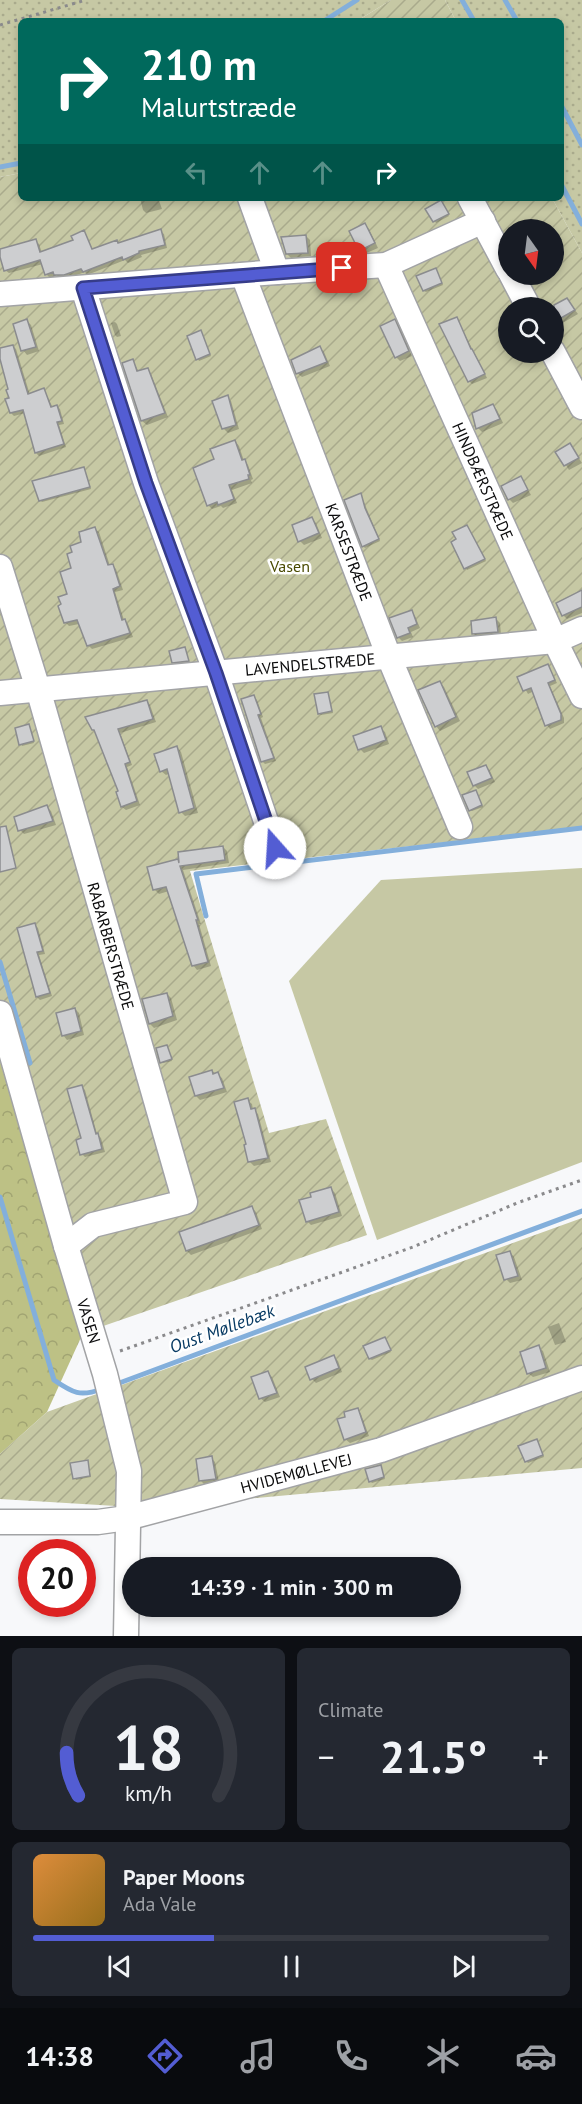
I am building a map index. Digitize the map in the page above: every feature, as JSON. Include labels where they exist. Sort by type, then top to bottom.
[{"type":"street","points":[[251,201],[277,272]]},
{"type":"street","points":[[472,201],[498,250]]},
{"type":"street","points":[[0,294],[386,265],[483,221]]},
{"type":"street","name":"HINDBÆRSTRÆDE","points":[[386,265],[555,641],[582,696]]},
{"type":"street","name":"KARSESTRÆDE","points":[[243,274],[389,657],[460,827]]},
{"type":"street","points":[[83,288],[146,483],[216,673],[275,848]]},
{"type":"street","points":[[559,363],[582,407]]},
{"type":"street","name":"RABARBERSTRÆDE","points":[[0,567],[38,689],[185,1202],[93,1225],[66,1246]]},
{"type":"street","name":"LAVENDELSTRÆDE","points":[[0,693],[555,641],[582,629]]},
{"type":"street","name":"VASEN","points":[[0,1012],[66,1246],[103,1366],[129,1471],[126,1636]]},
{"type":"street","name":"HVIDEMØLLEVEJ","points":[[0,1522],[98,1522],[127,1518],[381,1450],[582,1378]]},
{"type":"path","points":[[24,18],[86,0]]},
{"type":"path","points":[[0,25],[18,20]]},
{"type":"path","points":[[103,1366],[413,1247],[517,1203],[582,1180]]},
{"type":"green space","points":[[0,0],[391,0],[362,18],[18,18],[18,174],[0,177]]},
{"type":"green space","points":[[391,0],[445,0],[454,18],[362,18]]},
{"type":"green space","points":[[445,0],[582,0],[582,253],[554,201],[564,201],[564,18],[454,18]]},
{"type":"green space","name":"Vasen","points":[[18,174],[18,201],[554,201],[563,219],[498,219],[498,285],[564,285],[564,220],[582,253],[582,827],[190,871],[269,1133],[326,1119],[367,1235],[83,1333],[0,1061],[0,177]]},
{"type":"green space","points":[[582,868],[582,1162],[377,1240],[289,981],[381,880]]},
{"type":"green space","points":[[0,1061],[83,1333],[47,1412],[0,1454]]},
{"type":"green space","points":[[582,1218],[582,1468],[149,1508],[0,1499],[0,1454],[47,1412]]},
{"type":"building","points":[[442,201],[449,214],[433,222],[425,209]]},
{"type":"building","points":[[365,223],[375,243],[359,251],[349,231]]},
{"type":"building","points":[[161,229],[165,245],[139,251],[123,260],[122,257],[83,272],[81,269],[64,275],[54,275],[53,272],[45,275],[40,260],[4,271],[0,257],[0,249],[36,239],[40,252],[73,240],[71,236],[84,230],[92,249]]},
{"type":"building","points":[[306,235],[308,253],[286,254],[281,237]]},
{"type":"building","points":[[436,268],[442,283],[423,291],[416,276]]},
{"type":"building","points":[[567,298],[575,310],[564,316],[564,300]]},
{"type":"building","points":[[457,317],[485,374],[468,382],[439,324]]},
{"type":"building","points":[[27,319],[36,347],[21,351],[13,324]]},
{"type":"building","points":[[395,319],[409,351],[395,358],[380,326]]},
{"type":"building","points":[[201,330],[210,354],[196,360],[187,336]]},
{"type":"building","points":[[13,345],[28,394],[44,388],[51,407],[57,405],[62,421],[57,422],[64,444],[35,453],[23,410],[10,413],[5,399],[9,398],[0,359],[0,348]]},
{"type":"building","points":[[320,346],[327,362],[296,374],[291,360]]},
{"type":"building","points":[[133,359],[137,371],[148,368],[165,413],[141,421],[122,363]]},
{"type":"building","points":[[228,395],[236,425],[222,429],[212,401]]},
{"type":"building","points":[[493,404],[500,419],[476,429],[472,413]]},
{"type":"building","points":[[235,440],[242,460],[245,459],[249,479],[229,485],[234,499],[207,506],[193,468],[214,459],[210,449]]},
{"type":"building","points":[[570,443],[579,458],[564,466],[555,452]]},
{"type":"building","points":[[84,467],[90,487],[39,501],[32,481]]},
{"type":"building","points":[[521,476],[528,490],[508,500],[501,486]]},
{"type":"building","points":[[361,493],[379,539],[362,547],[344,500]]},
{"type":"building","points":[[312,517],[319,533],[298,542],[292,525]]},
{"type":"building","points":[[467,525],[485,559],[464,569],[451,542],[456,539],[452,532]]},
{"type":"building","points":[[95,527],[108,565],[113,564],[120,586],[113,589],[122,620],[125,619],[130,633],[87,646],[77,620],[64,623],[58,606],[61,604],[58,597],[67,594],[60,572],[71,568],[67,554],[72,552],[70,546],[81,542],[79,532]]},
{"type":"building","points":[[582,590],[582,607],[562,616],[556,603]]},
{"type":"building","points":[[412,610],[417,624],[408,628],[410,633],[397,638],[389,618]]},
{"type":"building","points":[[496,617],[498,632],[472,634],[471,621]]},
{"type":"building","points":[[185,647],[189,661],[172,663],[169,651]]},
{"type":"building","points":[[548,664],[555,680],[548,683],[561,714],[561,720],[545,726],[531,688],[523,691],[517,677]]},
{"type":"building","points":[[440,681],[456,717],[435,727],[418,690]]},
{"type":"building","points":[[328,692],[332,711],[318,714],[314,694]]},
{"type":"building","points":[[254,695],[261,714],[258,715],[274,758],[261,762],[241,699]]},
{"type":"building","points":[[147,700],[153,719],[118,729],[130,762],[125,764],[137,801],[121,807],[116,792],[118,791],[94,730],[85,717]]},
{"type":"building","points":[[29,724],[34,741],[19,745],[15,728]]},
{"type":"building","points":[[381,726],[386,740],[358,750],[353,736]]},
{"type":"building","points":[[177,746],[194,808],[179,813],[167,769],[160,772],[154,754]]},
{"type":"building","points":[[486,765],[492,778],[473,786],[467,772]]},
{"type":"building","points":[[476,790],[482,805],[469,811],[462,795]]},
{"type":"building","points":[[47,805],[53,821],[18,831],[14,817]]},
{"type":"building","points":[[6,826],[16,868],[0,872],[0,827]]},
{"type":"building","points":[[223,846],[225,860],[180,866],[198,920],[196,920],[208,962],[192,966],[166,887],[153,890],[147,867],[178,859],[179,863],[178,852]]},
{"type":"building","points":[[35,923],[43,951],[37,952],[50,993],[36,997],[17,928]]},
{"type":"building","points":[[167,993],[173,1016],[149,1024],[142,999]]},
{"type":"building","points":[[75,1008],[81,1031],[62,1036],[56,1013]]},
{"type":"building","points":[[167,1045],[172,1059],[160,1063],[156,1048]]},
{"type":"building","points":[[212,1070],[213,1074],[218,1072],[224,1088],[195,1096],[189,1077]]},
{"type":"building","points":[[82,1085],[102,1149],[80,1155],[76,1140],[81,1138],[67,1089]]},
{"type":"building","points":[[248,1098],[251,1109],[255,1108],[268,1158],[248,1162],[244,1145],[246,1144],[234,1102]]},
{"type":"building","points":[[331,1187],[339,1212],[306,1222],[299,1200],[311,1197],[310,1193]]},
{"type":"building","points":[[252,1206],[259,1225],[186,1251],[179,1232]]},
{"type":"building","points":[[510,1251],[518,1276],[504,1280],[496,1255]]},
{"type":"building","points":[[385,1337],[391,1350],[369,1359],[363,1346]]},
{"type":"building","points":[[539,1345],[546,1368],[527,1374],[520,1352]]},
{"type":"building","points":[[334,1355],[339,1368],[310,1380],[305,1367]]},
{"type":"building","points":[[268,1371],[277,1393],[259,1399],[251,1377]]},
{"type":"building","points":[[358,1408],[366,1432],[344,1440],[337,1419],[345,1417],[344,1412]]},
{"type":"building","points":[[537,1439],[543,1455],[525,1462],[518,1446]]},
{"type":"building","points":[[212,1456],[216,1479],[199,1481],[196,1459]]},
{"type":"building","points":[[88,1460],[90,1476],[73,1479],[70,1463]]},
{"type":"building","points":[[381,1465],[384,1477],[369,1482],[365,1469]]},
{"type":"waterway","points":[[329,18],[357,0]]},
{"type":"waterway","points":[[462,0],[472,18]]},
{"type":"waterway","points":[[505,0],[515,18]]},
{"type":"waterway","points":[[564,111],[582,145]]},
{"type":"waterway","points":[[0,167],[18,164]]},
{"type":"waterway","points":[[564,190],[582,224]]},
{"type":"waterway","points":[[206,916],[196,874],[582,828]]},
{"type":"waterway","points":[[0,962],[30,1063]]},
{"type":"waterway","name":"Oust Møllebæk","points":[[0,1197],[54,1380],[66,1388],[82,1393],[102,1389]]},
{"type":"waterway","name":"Oust Møllebæk","points":[[114,1385],[582,1211]]},
{"type":"route","points":[[275,848],[216,673],[146,483],[83,288],[342,268]]}]
